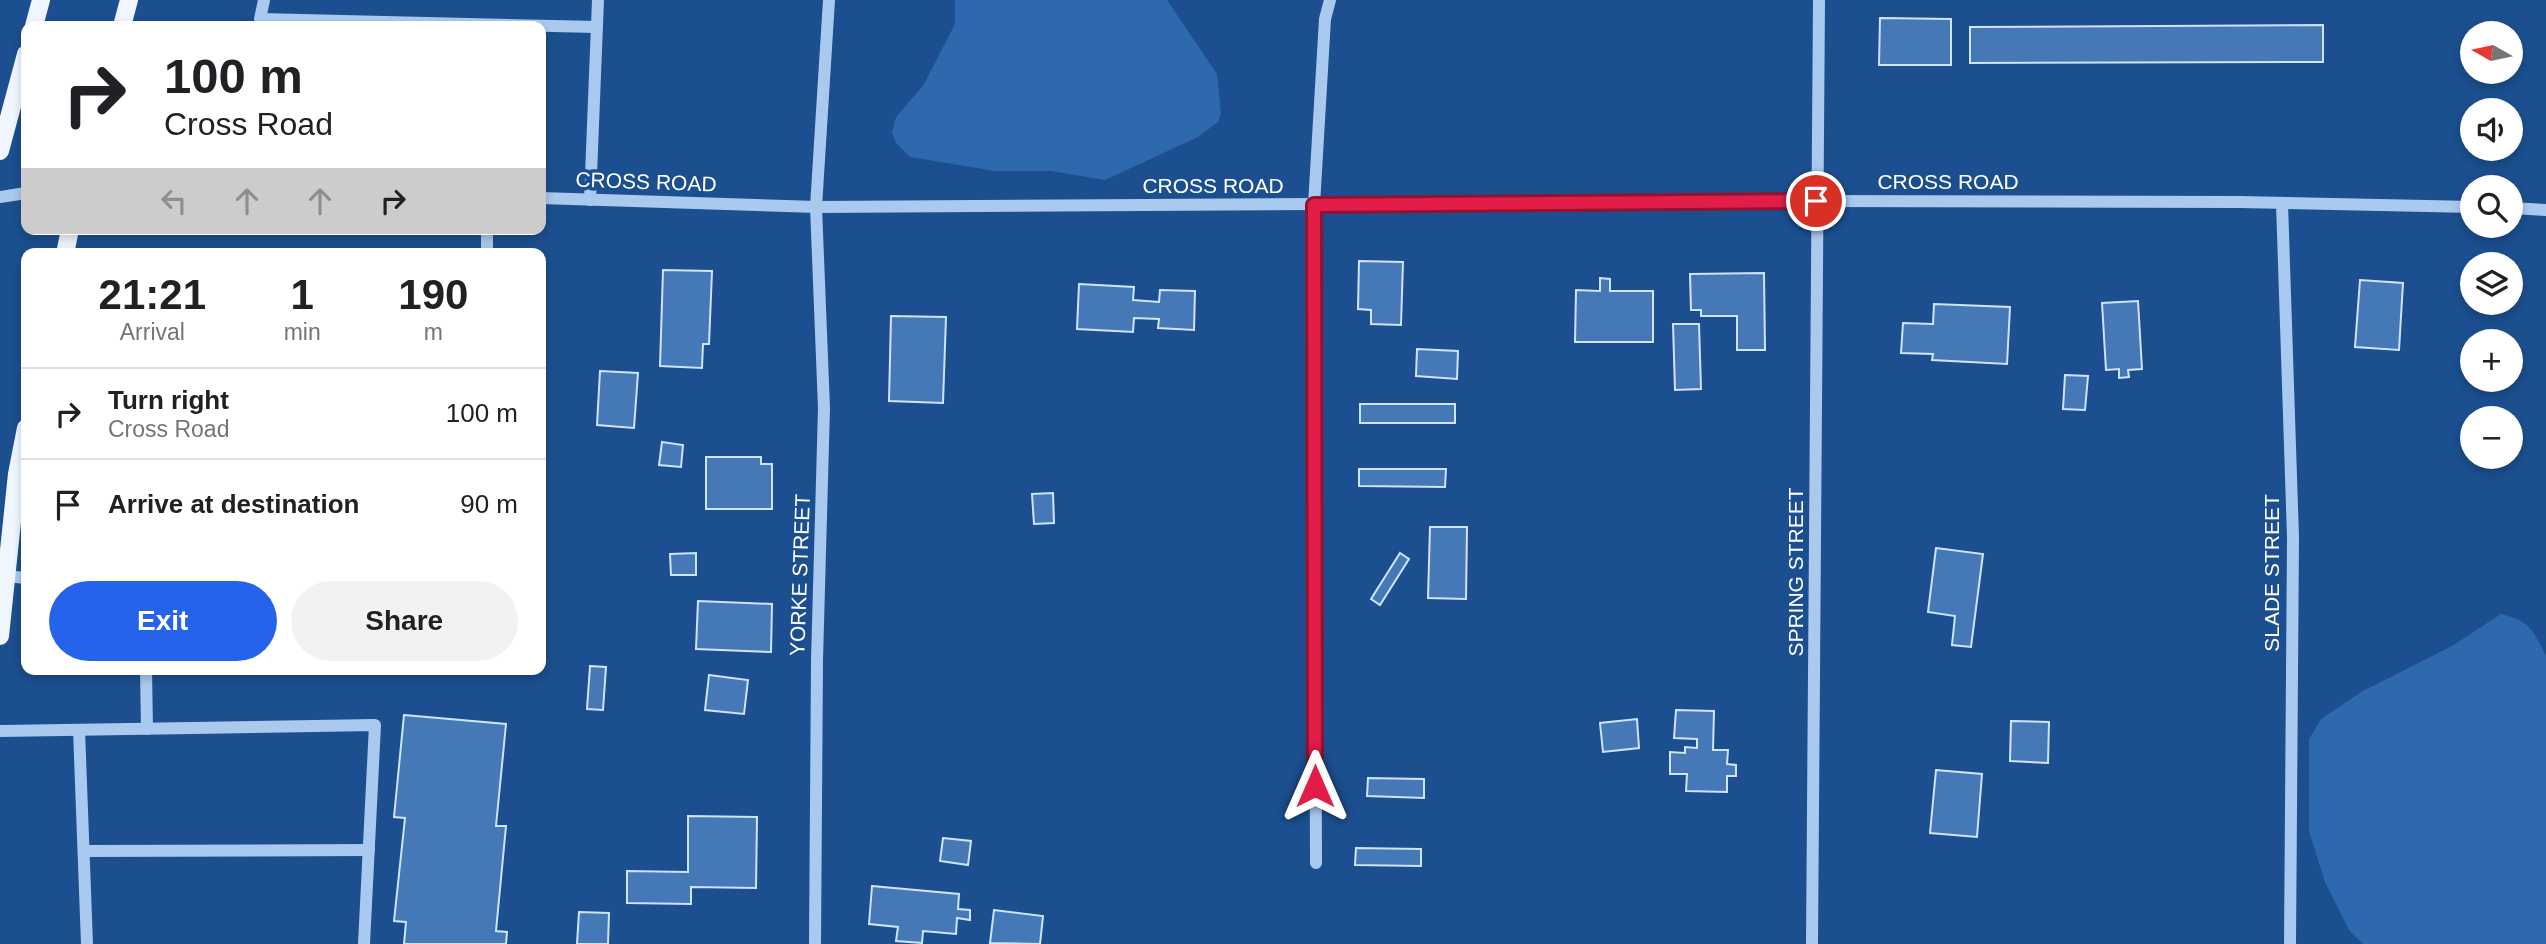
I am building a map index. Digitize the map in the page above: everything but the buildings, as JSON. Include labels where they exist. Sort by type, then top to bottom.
[{"type":"main road","points":[[35,21],[41,0]]},
{"type":"main road","points":[[124,21],[130,0]]},
{"type":"main road","points":[[0,151],[21,73]]},
{"type":"main road","points":[[0,636],[21,454]]},
{"type":"street","points":[[264,0],[260,19],[344,21]]},
{"type":"street","points":[[590,200],[598,0]]},
{"type":"street","name":"YORKE STREET","points":[[815,944],[817,660],[824,408],[816,207],[830,0]]},
{"type":"street","points":[[1316,863],[1314,205],[1325,19],[1330,0]]},
{"type":"street","name":"SPRING STREET","points":[[1812,944],[1819,0]]},
{"type":"street","points":[[546,26],[597,27]]},
{"type":"street","points":[[0,197],[21,194]]},
{"type":"street","name":"CROSS ROAD","points":[[546,198],[816,207],[1816,201],[2282,203],[2460,207]]},
{"type":"street","name":"SLADE STREET","points":[[2282,203],[2292,537],[2290,944]]},
{"type":"street","points":[[2523,209],[2546,210]]},
{"type":"street","points":[[6,576],[21,578]]},
{"type":"street","points":[[146,675],[147,729]]},
{"type":"street","points":[[0,731],[375,725],[365,944]]},
{"type":"street","points":[[79,730],[87,944]]},
{"type":"street","points":[[84,851],[369,850]]},
{"type":"shaded area","points":[[955,0],[1167,0],[1217,74],[1221,113],[1218,122],[1198,137],[1105,180],[1051,171],[995,171],[910,157],[896,143],[892,133],[896,117],[923,86],[955,24]]},
{"type":"shaded area","points":[[2501,614],[2530,628],[2546,656],[2546,944],[2363,944],[2349,930],[2325,882],[2309,831],[2309,739],[2321,719],[2361,692],[2452,646]]},
{"type":"route","points":[[1315,786],[1314,205],[1816,201]]}]
